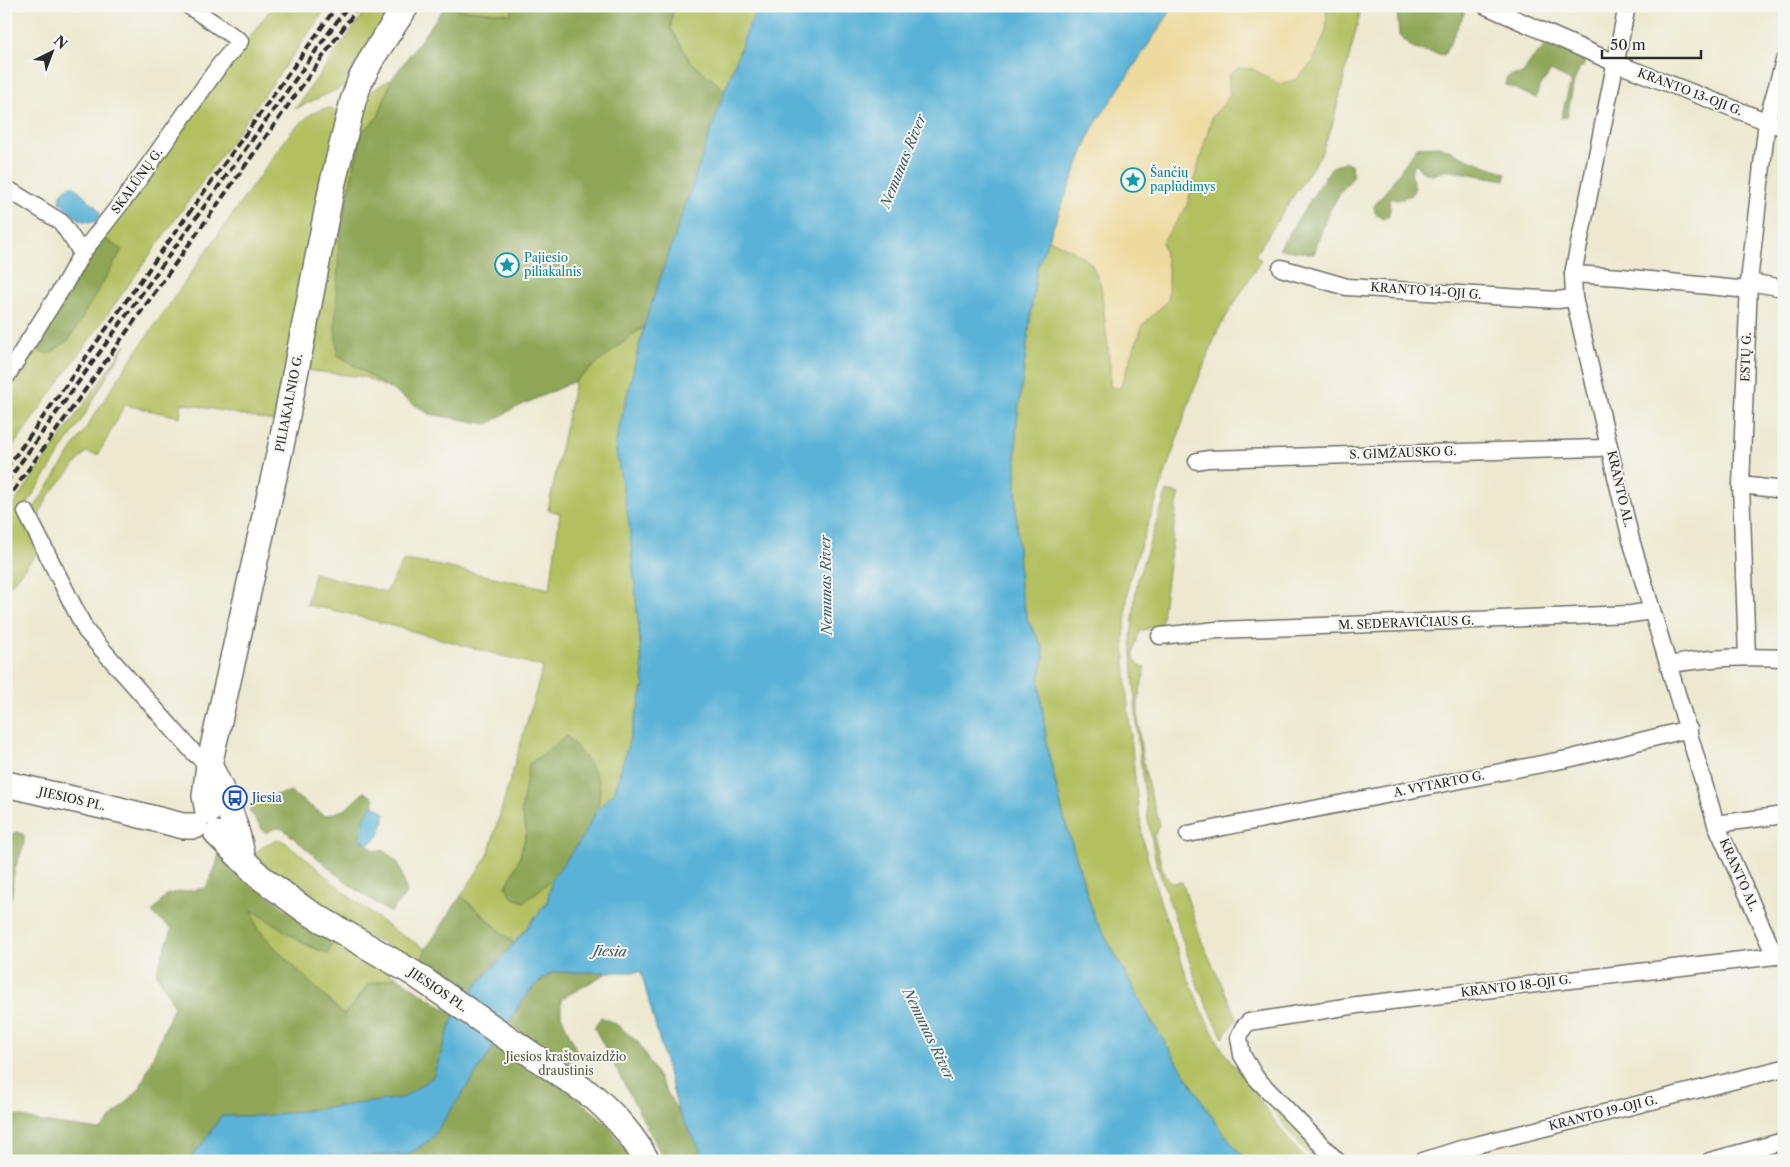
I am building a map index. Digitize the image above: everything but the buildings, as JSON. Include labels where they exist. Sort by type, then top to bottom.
[{"type":"main road","name":"PILIAKALNIO G.","points":[[207,824],[206,796],[209,765],[282,441],[332,186],[360,81],[373,56],[406,6]]},
{"type":"main road","points":[[209,765],[221,788],[233,820],[243,860]]},
{"type":"main road","name":"JIESIOS PL.","points":[[6,784],[183,826],[207,824],[260,878],[304,910],[413,973],[595,1098],[616,1116],[633,1137],[647,1161]]},
{"type":"street","name":"SKALŪNŲ G.","points":[[6,377],[82,253],[129,193],[219,66],[240,41],[189,6]]},
{"type":"street","name":"KRANTO 13-OJI G.","points":[[1486,6],[1615,63],[1784,128]]},
{"type":"street","name":"KRANTO AL.","points":[[1627,6],[1573,274],[1574,298],[1629,530],[1716,824],[1779,956]]},
{"type":"street","name":"ESTŲ G.","points":[[1747,656],[1741,486],[1748,286],[1767,121],[1784,61]]},
{"type":"street","points":[[6,188],[61,222],[82,253]]},
{"type":"street","name":"KRANTO 14-OJI G.","points":[[1280,268],[1347,287],[1557,300],[1574,298]]},
{"type":"street","points":[[1573,274],[1784,288]]},
{"type":"street","name":"S. GIMŽAUSKO G.","points":[[1197,461],[1208,459],[1599,448],[1609,446]]},
{"type":"street","points":[[1741,486],[1784,490]]},
{"type":"street","points":[[26,512],[86,631],[194,753],[209,765]]},
{"type":"street","name":"M. SEDERAVIČIAUS G.","points":[[1160,636],[1217,630],[1631,614],[1652,610]]},
{"type":"street","points":[[1669,665],[1690,661],[1747,656],[1784,658]]},
{"type":"street","name":"A. VYTARTO G.","points":[[1188,834],[1572,758],[1689,729]]},
{"type":"street","points":[[1716,824],[1784,815]]},
{"type":"street","name":"KRANTO 18-OJI G.","points":[[1336,1161],[1256,1078],[1242,1055],[1239,1037],[1243,1028],[1249,1022],[1356,1005],[1779,956]]},
{"type":"street","name":"KRANTO 19-OJI G.","points":[[1424,1161],[1474,1146],[1784,1068]]},
{"type":"street","points":[[1710,1161],[1784,1140]]},
{"type":"green space","points":[[273,6],[328,6],[6,456],[6,389],[32,349],[122,250],[102,237]]},
{"type":"green space","points":[[369,6],[393,6],[342,87],[295,109]]},
{"type":"green space","points":[[445,6],[513,6],[512,14],[444,8]]},
{"type":"green space","points":[[513,6],[673,6],[671,28],[690,61],[725,90],[644,326],[575,381],[511,410],[488,424],[429,414],[338,355],[335,329],[339,240],[361,133],[378,117],[392,79],[444,8],[511,14]]},
{"type":"green space","points":[[673,6],[760,6],[749,25],[725,90],[690,61],[671,28]]},
{"type":"green space","points":[[1327,6],[1362,6],[1332,126],[1321,154],[1255,255],[1261,260],[1218,330],[1192,395],[1129,580],[1124,637],[1127,695],[1143,842],[1161,904],[1185,971],[1206,1020],[1222,1049],[1291,1143],[1307,1161],[1246,1161],[1216,1123],[1152,1022],[1094,916],[1063,814],[1047,746],[1039,680],[1044,658],[1043,647],[1028,621],[1020,589],[1016,506],[1016,428],[1037,268],[1048,239],[1072,250],[1091,263],[1101,285],[1110,366],[1110,386],[1120,388],[1143,324],[1168,301],[1168,269],[1162,242],[1186,208],[1212,117],[1230,96],[1228,76],[1237,68],[1253,69],[1279,84],[1314,60],[1326,30]]},
{"type":"green space","points":[[1397,6],[1463,6],[1464,14],[1444,55],[1414,49],[1399,36]]},
{"type":"green space","points":[[1553,44],[1587,56],[1574,82],[1567,117],[1561,118],[1571,81],[1551,71],[1539,88],[1536,98],[1506,85],[1506,78],[1512,75],[1523,74],[1528,64],[1546,45]]},
{"type":"green space","points":[[392,79],[378,117],[361,133],[339,240],[338,355],[390,389],[364,377],[304,370],[361,103],[375,89]]},
{"type":"green space","points":[[332,108],[340,116],[277,422],[182,403],[180,417],[125,405],[98,455],[86,452],[49,495],[35,523],[32,511],[127,365],[291,132],[311,114],[323,109]]},
{"type":"green space","points":[[1440,146],[1506,173],[1505,180],[1447,170],[1432,175],[1421,171],[1415,163],[1412,178],[1415,188],[1411,195],[1398,200],[1389,198],[1390,210],[1388,217],[1382,219],[1375,213],[1374,206],[1417,147]]},
{"type":"green space","points":[[1344,162],[1351,164],[1353,177],[1334,203],[1314,254],[1279,249],[1331,168]]},
{"type":"green space","points":[[102,237],[122,250],[69,340],[49,354],[32,349]]},
{"type":"green space","points":[[644,326],[615,445],[629,523],[644,686],[615,791],[598,809],[600,789],[521,813],[527,832],[517,865],[506,887],[524,902],[552,879],[547,902],[514,943],[461,896],[488,855],[543,667],[342,612],[307,605],[314,573],[386,592],[404,560],[550,589],[560,513],[548,510],[575,381]]},
{"type":"green space","points":[[126,344],[82,419],[23,510],[39,551],[6,590],[6,515]]},
{"type":"green space","points":[[1167,491],[1180,494],[1177,504],[1161,625],[1140,631],[1136,642],[1134,658],[1139,666],[1145,668],[1138,701],[1138,721],[1147,781],[1160,825],[1154,836],[1164,875],[1172,883],[1182,882],[1202,942],[1237,1018],[1223,1038],[1199,989],[1156,862],[1138,743],[1131,640],[1135,598],[1138,578]]},
{"type":"green space","points":[[567,736],[588,762],[596,777],[600,791],[599,801],[582,838],[566,862],[551,880],[524,902],[513,898],[506,887],[517,865],[527,832],[521,813],[529,764]]},
{"type":"green space","points":[[290,792],[325,816],[346,809],[364,792],[374,798],[374,805],[368,811],[362,840],[374,850],[385,851],[399,864],[407,893],[390,913],[347,883],[283,829],[276,828],[265,833],[249,810],[264,797]]},
{"type":"green space","points":[[17,832],[24,835],[24,845],[15,868],[11,899],[6,907],[6,839],[11,834]]},
{"type":"green space","points":[[280,840],[301,854],[350,897],[393,930],[426,949],[421,961],[368,936],[301,899],[255,855],[265,845]]},
{"type":"green space","points":[[219,854],[285,909],[334,941],[328,954],[303,943],[252,910],[257,928],[344,1015],[369,984],[397,977],[454,1015],[433,1077],[403,1098],[262,1116],[221,1116],[206,1139],[188,1161],[6,1161],[6,1112],[41,1122],[100,1130],[140,1088],[174,1006],[156,972],[172,929],[152,913],[167,894],[206,888]]},
{"type":"green space","points":[[461,896],[514,943],[467,995],[421,961],[426,949]]},
{"type":"green space","points":[[252,909],[303,943],[328,954],[334,941],[397,977],[369,984],[344,1015],[257,928]]},
{"type":"green space","points":[[553,972],[609,972],[561,999],[561,1015],[577,1052],[569,1063],[546,1050],[509,1024],[527,995]]},
{"type":"green space","points":[[601,1017],[616,1024],[638,1042],[707,1161],[665,1161],[594,1027]]},
{"type":"green space","points":[[496,1044],[563,1087],[604,1121],[634,1161],[264,1161],[274,1158],[308,1156],[408,1155],[431,1139]]},
{"type":"green space","points":[[1246,1071],[1328,1161],[1314,1161],[1280,1119]]},
{"type":"sand","name":"Šančių paplūdimys","points":[[1174,6],[1327,6],[1326,30],[1314,60],[1297,79],[1279,84],[1253,69],[1238,68],[1228,76],[1230,96],[1212,117],[1186,208],[1162,242],[1168,269],[1168,301],[1143,324],[1120,388],[1110,387],[1110,366],[1101,285],[1091,263],[1072,250],[1048,239],[1092,129]]},
{"type":"water","name":"Nemunas River","points":[[760,6],[1174,6],[1092,129],[1037,268],[1016,428],[1016,506],[1020,589],[1028,621],[1043,647],[1044,658],[1039,680],[1047,746],[1063,814],[1094,916],[1152,1022],[1216,1123],[1246,1161],[707,1161],[679,1113],[641,972],[553,972],[537,983],[520,1003],[496,1044],[431,1139],[408,1155],[308,1156],[274,1158],[264,1161],[188,1161],[206,1139],[221,1116],[262,1116],[403,1098],[433,1077],[454,1015],[467,995],[504,956],[547,903],[552,879],[578,844],[598,809],[615,791],[644,686],[629,523],[615,445],[644,326],[725,90],[749,25]]},
{"type":"water","points":[[70,186],[74,186],[96,207],[100,213],[97,221],[87,222],[81,220],[71,214],[60,202],[62,192]]},
{"type":"water","points":[[374,805],[385,813],[383,822],[378,837],[365,843],[360,835],[366,814]]},
{"type":"railway","points":[[6,469],[337,6]]},
{"type":"railway","points":[[6,483],[348,6]]},
{"type":"railway","points":[[6,501],[359,6]]},
{"type":"place","name":"Šančių paplūdimys","points":[[1133,180]]},
{"type":"place","name":"Pajiesio piliakalnis","points":[[507,265]]},
{"type":"place","name":"Jiesia","points":[[235,798]]},
{"type":"park label","name":"Jiesios kraštovaizdžio draustinis","points":[[566,1064]]}]
